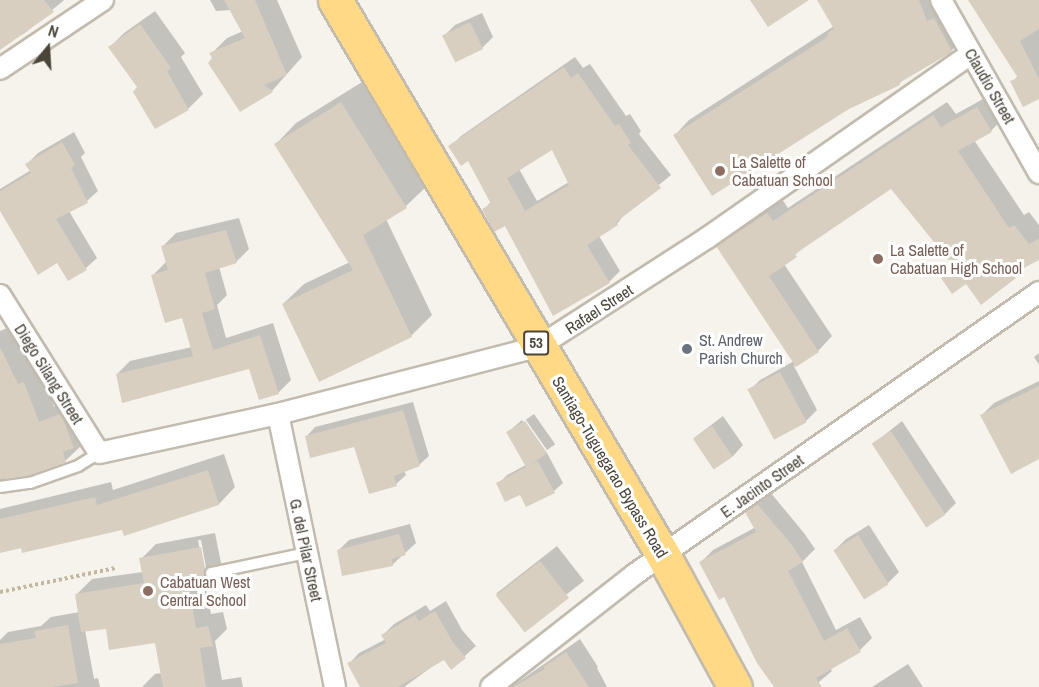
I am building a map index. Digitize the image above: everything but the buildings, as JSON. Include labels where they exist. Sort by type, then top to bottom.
[{"type":"highway","name":"Santiago-Tuguegarao Bypass Road","points":[[335,0],[663,555],[735,687]]},
{"type":"street","points":[[0,69],[103,0]]},
{"type":"street","name":"Claudio Street","points":[[941,0],[1039,172]]},
{"type":"street","name":"Rafael Street","points":[[99,453],[278,414],[538,347],[707,238],[971,54]]},
{"type":"street","name":"E. Jacinto Street","points":[[491,687],[663,555],[1039,292]]},
{"type":"street","name":"Diego Silang Street","points":[[0,295],[99,453]]},
{"type":"street","name":"G. del Pilar Street","points":[[278,414],[335,687]]},
{"type":"lane","points":[[0,487],[30,483],[78,466],[99,453]]},
{"type":"lane","points":[[211,573],[307,553]]},
{"type":"path","points":[[0,592],[116,567]]},
{"type":"place","name":"La Salette of Cabatuan School","points":[[720,171]]},
{"type":"place","name":"La Salette of Cabatuan High School","points":[[878,259]]},
{"type":"place","name":"St. Andrew Parish Church","points":[[687,349]]},
{"type":"place","name":"Cabatuan West Central School","points":[[148,591]]}]
